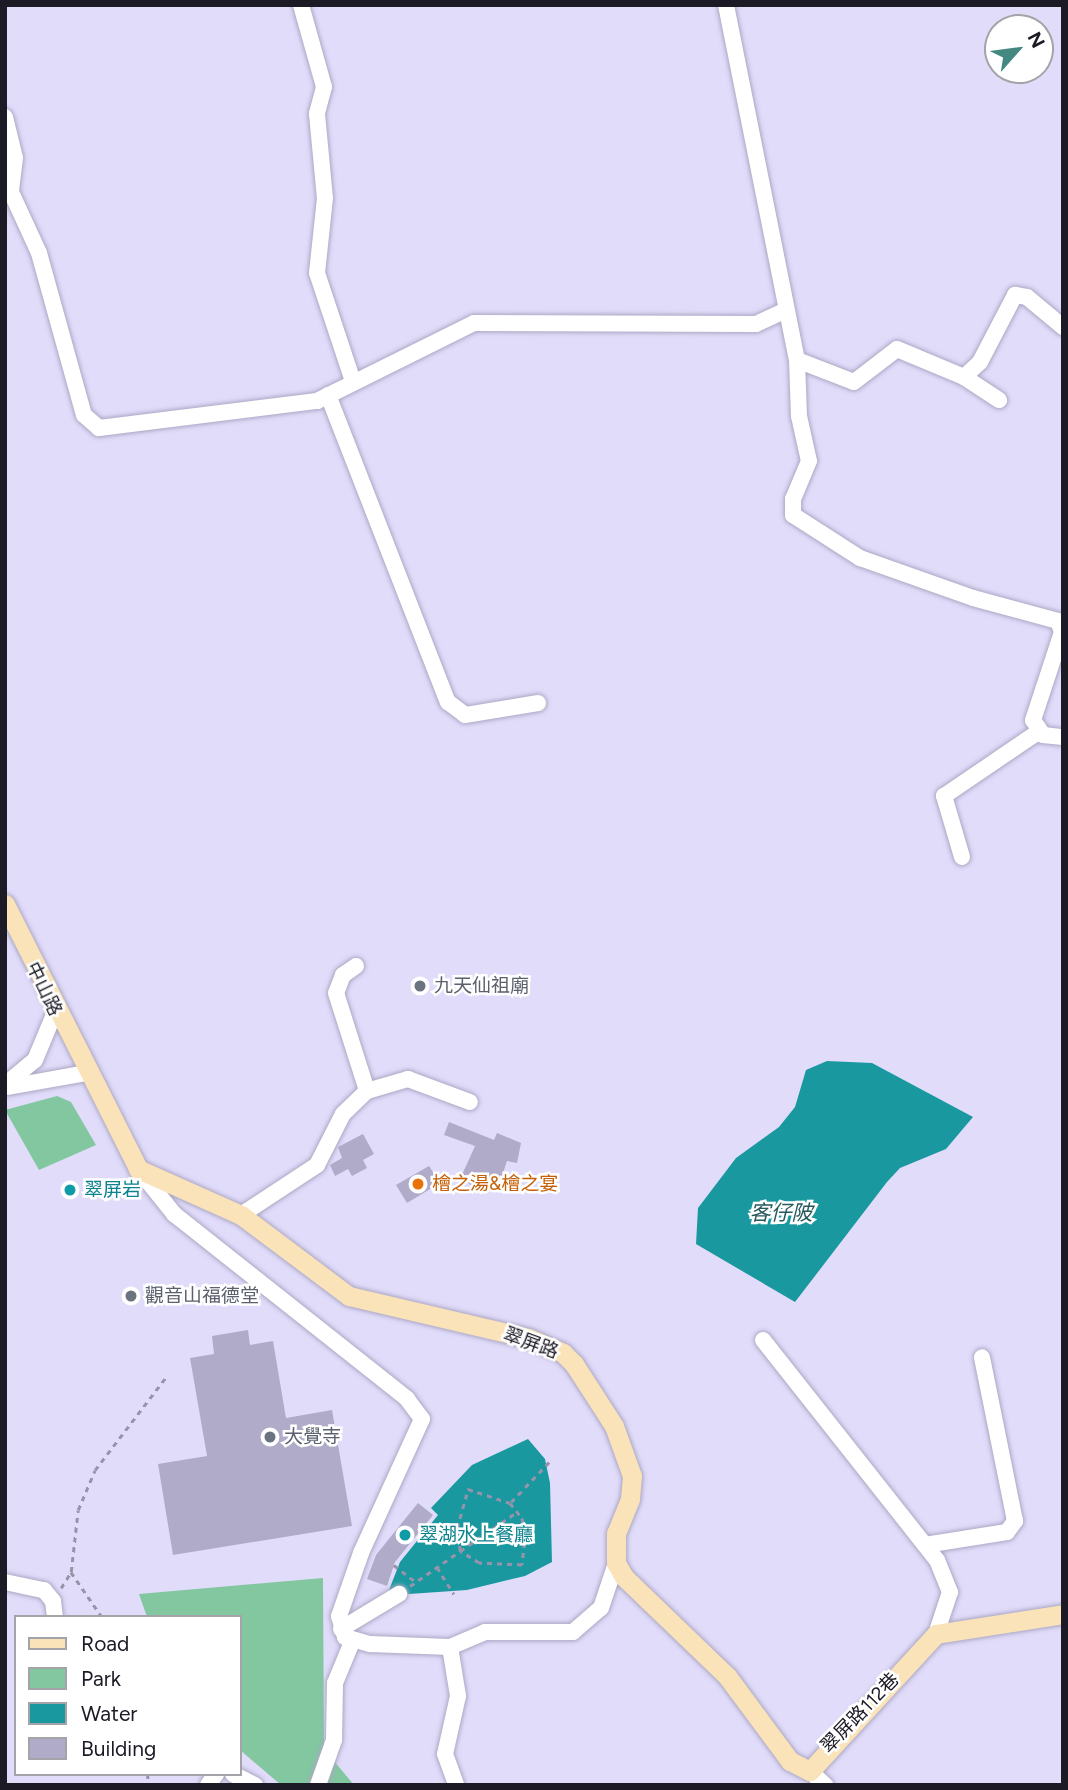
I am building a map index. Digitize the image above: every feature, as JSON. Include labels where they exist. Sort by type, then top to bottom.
[{"type":"main road","name":"中山路","points":[[5,904],[86,1073]]},
{"type":"main road","points":[[86,1073],[138,1169]]},
{"type":"main road","name":"翠屏路","points":[[138,1169],[241,1215],[349,1296],[528,1338],[564,1353],[614,1426],[632,1476],[630,1499],[616,1533],[616,1563]]},
{"type":"main road","name":"翠屏路112巷","points":[[616,1563],[624,1577],[727,1676],[779,1751],[817,1778],[936,1634]]},
{"type":"main road","points":[[936,1634],[1063,1614]]},
{"type":"street","points":[[301,5],[324,88],[317,114],[325,198],[317,272],[353,381]]},
{"type":"street","points":[[726,5],[784,311],[797,360],[799,416],[809,461],[793,499],[793,515],[860,558],[973,598],[1058,621],[1062,632],[1033,720],[1038,732]]},
{"type":"street","points":[[5,117],[15,158],[8,184],[39,253],[90,422],[123,429],[298,406],[328,395],[474,323],[756,324],[784,311]]},
{"type":"street","points":[[964,377],[980,362],[1015,295],[1027,298],[1063,327]]},
{"type":"street","points":[[797,360],[854,382],[897,349],[964,377],[999,400]]},
{"type":"street","points":[[328,395],[455,712],[538,703]]},
{"type":"street","points":[[962,857],[944,796],[1038,732],[1063,737]]},
{"type":"street","points":[[356,966],[343,975],[337,993],[367,1091]]},
{"type":"street","points":[[5,1086],[35,1060],[55,1012]]},
{"type":"street","points":[[5,1086],[86,1073]]},
{"type":"street","points":[[241,1215],[317,1166],[343,1114],[367,1091],[408,1079],[470,1102]]},
{"type":"street","points":[[138,1169],[174,1214],[397,1391],[422,1419],[361,1553],[339,1616],[341,1629],[352,1642],[335,1684],[334,1740],[318,1785]]},
{"type":"street","points":[[764,1340],[925,1545],[950,1592],[936,1634]]},
{"type":"street","points":[[925,1545],[1007,1532],[1015,1521],[982,1357]]},
{"type":"street","name":"翠屏路","points":[[352,1642],[450,1647],[485,1632],[573,1632],[601,1608],[616,1563]]},
{"type":"street","points":[[5,1583],[44,1590],[54,1609]]},
{"type":"street","points":[[341,1629],[399,1594]]},
{"type":"street","points":[[450,1647],[458,1696],[445,1754],[456,1785]]},
{"type":"street","points":[[237,1776],[255,1785]]},
{"type":"path","points":[[54,1609],[71,1572],[78,1510],[95,1470],[166,1377]]},
{"type":"path","points":[[510,1503],[550,1461]]},
{"type":"path","points":[[468,1489],[510,1503],[526,1533],[522,1565],[479,1563],[460,1551],[457,1528],[468,1489]]},
{"type":"path","points":[[399,1594],[517,1512]]},
{"type":"path","points":[[394,1565],[416,1582]]},
{"type":"path","points":[[438,1566],[454,1594]]},
{"type":"path","points":[[71,1572],[101,1615]]},
{"type":"green space","points":[[57,1096],[71,1102],[96,1145],[39,1170],[5,1110]]},
{"type":"green space","points":[[323,1578],[324,1749],[354,1785],[281,1785],[242,1752],[242,1615],[146,1615],[139,1594]]},
{"type":"water","name":"客仔陂","points":[[827,1061],[872,1063],[973,1117],[946,1149],[900,1168],[795,1302],[696,1244],[698,1208],[736,1158],[779,1127],[795,1107],[806,1070]]},
{"type":"water","points":[[528,1439],[545,1459],[550,1483],[552,1562],[525,1576],[467,1590],[409,1594],[389,1590],[400,1562],[438,1515],[431,1508],[472,1465]]},
{"type":"building","points":[[449,1122],[494,1140],[497,1133],[521,1143],[517,1163],[507,1161],[502,1176],[477,1190],[461,1177],[475,1146],[444,1135]]},
{"type":"building","points":[[363,1134],[374,1154],[363,1160],[367,1168],[352,1176],[348,1169],[335,1176],[330,1165],[342,1158],[338,1147]]},
{"type":"building","name":"檜之湯&檜之宴","points":[[429,1166],[440,1183],[407,1203],[396,1185]]},
{"type":"building","name":"大覺寺","points":[[248,1330],[250,1345],[273,1341],[286,1418],[332,1410],[352,1526],[173,1555],[158,1464],[207,1456],[190,1358],[214,1354],[212,1336]]},
{"type":"building","name":"翠湖水上餐廳","points":[[418,1503],[433,1515],[395,1562],[387,1586],[367,1579],[376,1555]]},
{"type":"place","name":"九天仙祖廟","points":[[420,986]]},
{"type":"place","name":"檜之湯&檜之宴","points":[[418,1184]]},
{"type":"place","name":"翠屏岩","points":[[70,1190]]},
{"type":"place","name":"觀音山福德堂","points":[[131,1296]]},
{"type":"place","name":"大覺寺","points":[[270,1437]]},
{"type":"place","name":"翠湖水上餐廳","points":[[405,1535]]}]
